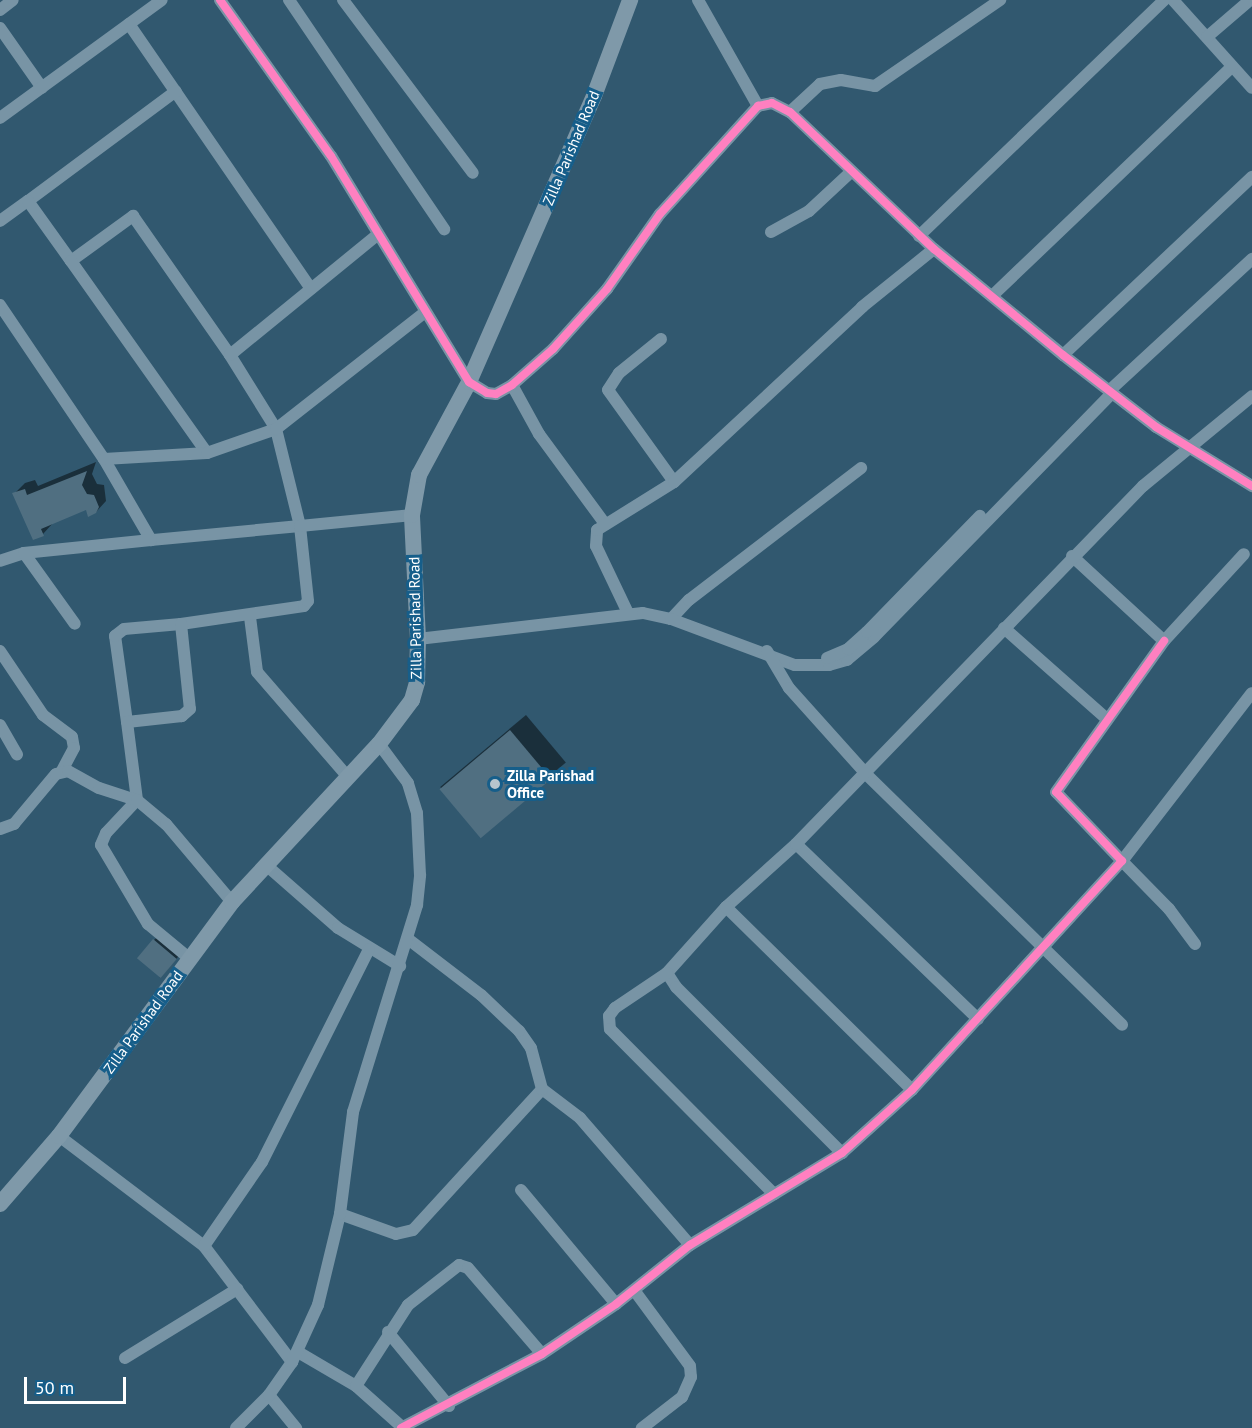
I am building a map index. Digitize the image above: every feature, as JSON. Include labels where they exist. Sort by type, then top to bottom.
[{"type":"main road","name":"Zilla Parishad Road","points":[[0,1204],[59,1136],[232,902],[379,744],[412,700],[417,682],[418,639],[412,515],[419,475],[469,382],[594,96],[630,0]]},
{"type":"street","points":[[0,10],[14,0]]},
{"type":"street","points":[[0,118],[162,0]]},
{"type":"street","points":[[220,0],[331,156],[376,235],[469,382],[487,393],[496,394],[513,386],[553,349],[607,290],[660,214],[758,106],[772,103],[790,112],[934,249],[1063,355],[1187,448],[1252,486]]},
{"type":"street","points":[[289,0],[444,229]]},
{"type":"street","points":[[343,0],[473,173]]},
{"type":"street","points":[[698,0],[758,106]]},
{"type":"street","points":[[790,112],[820,84],[841,80],[875,86],[1000,0]]},
{"type":"street","points":[[920,236],[1164,0]]},
{"type":"street","points":[[1173,0],[1252,88]]},
{"type":"street","points":[[1207,37],[1250,0]]},
{"type":"street","points":[[129,24],[311,289]]},
{"type":"street","points":[[0,28],[42,88]]},
{"type":"street","points":[[992,296],[1232,67]]},
{"type":"street","points":[[0,221],[176,91]]},
{"type":"street","points":[[771,232],[808,211],[851,172]]},
{"type":"street","points":[[1063,355],[1252,177]]},
{"type":"street","points":[[28,201],[207,453]]},
{"type":"street","points":[[71,261],[133,216],[230,355],[276,429],[300,526],[308,600],[298,610],[124,629],[115,636],[137,800]]},
{"type":"street","points":[[230,355],[376,235]]},
{"type":"street","points":[[628,613],[596,546],[597,530],[674,482],[862,307],[934,249]]},
{"type":"street","points":[[418,639],[628,613],[671,619],[766,651],[795,664],[829,665],[847,660],[874,637],[1109,391],[1252,259]]},
{"type":"street","points":[[0,305],[104,459],[152,540]]},
{"type":"street","points":[[104,459],[207,453],[276,429],[424,312]]},
{"type":"street","points":[[661,339],[618,373],[608,390],[674,482]]},
{"type":"street","points":[[513,386],[551,452],[605,524]]},
{"type":"street","points":[[774,1194],[610,1029],[609,1016],[615,1008],[667,973],[726,907],[796,844],[867,775],[1072,556],[1187,448],[1252,396]]},
{"type":"street","points":[[671,619],[689,600],[861,468]]},
{"type":"street","points":[[0,561],[24,553],[412,515]]},
{"type":"street","points":[[24,553],[75,624]]},
{"type":"street","points":[[1195,944],[1169,909],[1056,792],[1164,641],[1244,554]]},
{"type":"street","points":[[1072,556],[1164,641]]},
{"type":"street","points":[[250,617],[256,672],[348,777]]},
{"type":"street","points":[[127,722],[188,714],[190,709],[181,624]]},
{"type":"street","points":[[1004,628],[1107,719]]},
{"type":"street","points":[[0,651],[43,715],[72,737],[74,748],[62,771],[14,824],[0,829]]},
{"type":"street","points":[[766,651],[789,688],[867,775],[1122,1025]]},
{"type":"street","points":[[59,1136],[204,1246],[295,1357],[356,1386],[401,1428],[449,1406],[542,1354],[616,1304],[690,1245],[842,1153],[912,1090],[1122,861],[1252,693]]},
{"type":"street","points":[[0,725],[17,754]]},
{"type":"street","points":[[236,1428],[269,1395],[295,1357],[318,1305],[340,1214],[353,1112],[408,939],[420,875],[417,813],[408,783],[379,744]]},
{"type":"street","points":[[62,771],[99,788],[137,800],[165,824],[232,902]]},
{"type":"street","points":[[137,800],[106,833],[101,845],[148,924],[190,959]]},
{"type":"street","points":[[796,844],[978,1019]]},
{"type":"street","points":[[266,866],[369,949],[400,966]]},
{"type":"street","points":[[726,907],[912,1090]]},
{"type":"street","points":[[408,939],[481,995],[519,1031],[531,1048],[542,1089],[579,1118],[690,1245]]},
{"type":"street","points":[[204,1246],[262,1162],[369,949]]},
{"type":"street","points":[[667,973],[676,987],[842,1153]]},
{"type":"street","points":[[340,1214],[396,1234],[413,1230],[542,1089]]},
{"type":"street","points":[[521,1190],[616,1304]]},
{"type":"street","points":[[356,1386],[388,1332],[408,1305],[459,1265],[468,1268],[542,1354]]},
{"type":"street","points":[[125,1358],[237,1289]]},
{"type":"street","points":[[634,1290],[690,1366],[691,1377],[682,1397],[642,1428]]},
{"type":"street","points":[[388,1332],[449,1406]]},
{"type":"street","points":[[269,1395],[296,1428]]},
{"type":"building","points":[[87,471],[82,485],[87,494],[94,495],[99,507],[96,513],[88,517],[86,510],[41,529],[44,536],[33,540],[12,493],[25,489],[27,495]]},
{"type":"building","name":"Zilla Parishad Office","points":[[510,730],[551,779],[481,838],[440,789]]},
{"type":"building","points":[[153,939],[177,959],[161,978],[137,958]]},
{"type":"cycle path","points":[[220,0],[331,156],[469,382],[487,393],[496,394],[512,385],[553,349],[607,289],[660,214],[758,106],[772,103],[790,112],[934,249],[1063,355],[1156,427],[1252,486]]},
{"type":"cycle path","points":[[401,1428],[542,1354],[616,1304],[690,1245],[842,1153],[912,1090],[1122,861],[1056,792],[1164,641]]},
{"type":"place","name":"Zilla Parishad Office","points":[[495,784]]}]
